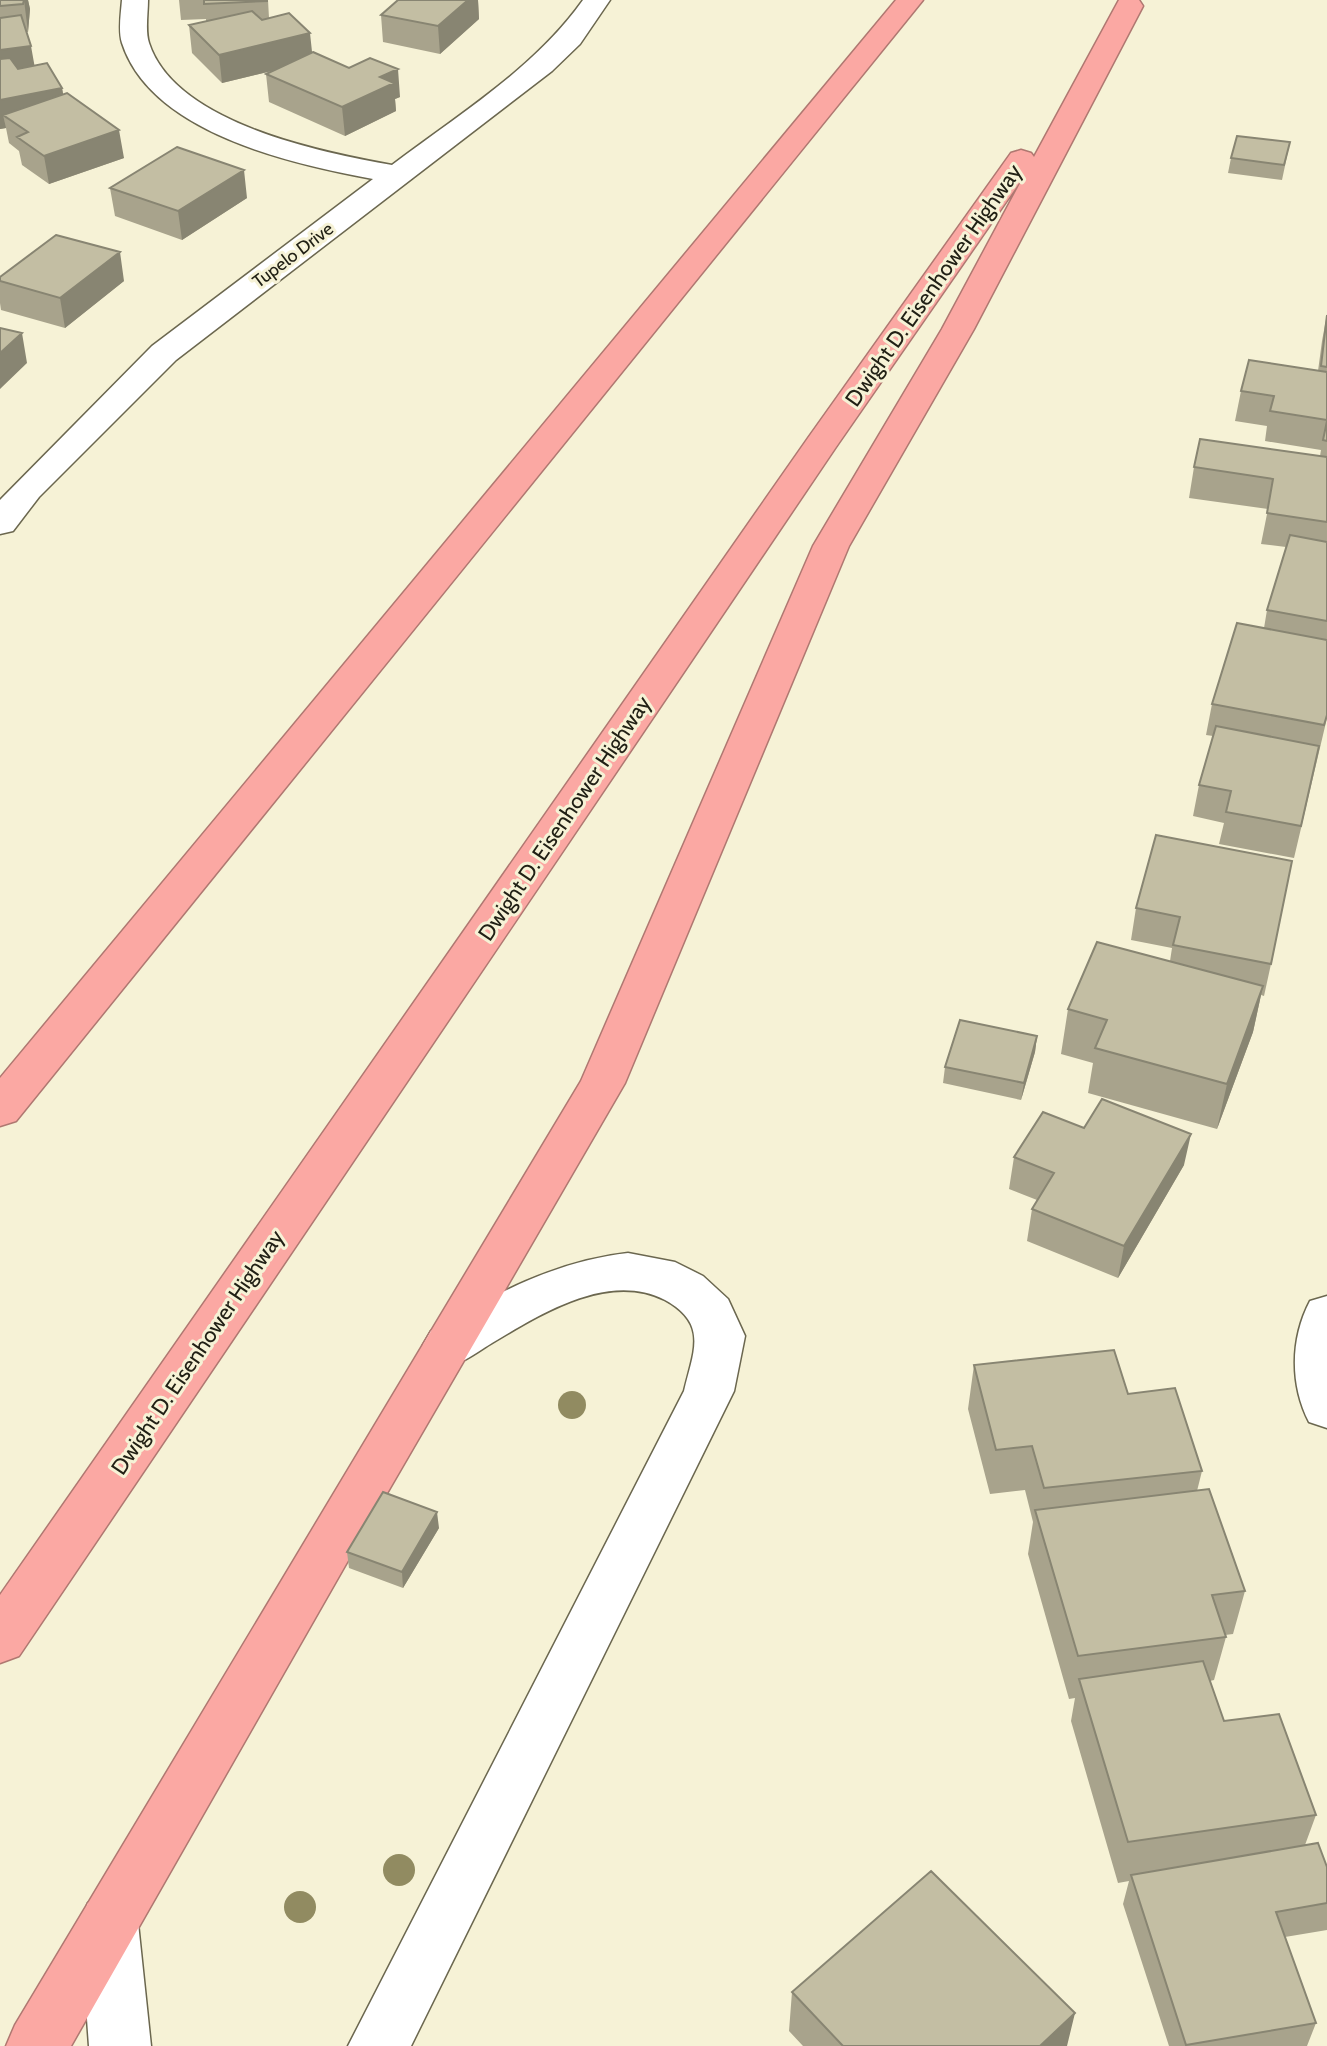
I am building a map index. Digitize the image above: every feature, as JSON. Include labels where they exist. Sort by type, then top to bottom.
[{"type":"highway","points":[[0,1109],[910,0]]},
{"type":"highway","points":[[37,2046],[603,1083],[831,546],[958,329],[1131,3]]},
{"type":"highway","name":"Dwight D. Eisenhower Highway","points":[[0,1639],[820,445],[1131,3]]},
{"type":"street","points":[[135,0],[133,37],[142,60],[159,82],[199,114],[278,148],[398,175]]},
{"type":"street","name":"Tupelo Drive","points":[[0,523],[14,488],[164,353],[542,65],[570,38],[597,0]]},
{"type":"street","points":[[379,2046],[709,1391],[721,1333],[705,1303],[676,1282],[632,1271],[589,1276],[527,1300],[448,1345]]},
{"type":"street","points":[[1327,1315],[1318,1370],[1327,1408]]},
{"type":"street","points":[[109,1923],[120,2046]]},
{"type":"building","points":[[0,0],[24,0],[23,4],[0,6]]},
{"type":"building","points":[[204,0],[267,0],[267,1],[204,4]]},
{"type":"building","points":[[398,0],[468,0],[438,26],[381,15]]},
{"type":"building","points":[[252,11],[262,20],[289,13],[310,33],[219,55],[189,25]]},
{"type":"building","points":[[21,15],[31,46],[0,50],[0,18]]},
{"type":"building","points":[[313,52],[349,68],[370,58],[398,69],[380,77],[394,83],[342,107],[266,74]]},
{"type":"building","points":[[10,58],[18,69],[47,63],[62,88],[0,100],[0,59]]},
{"type":"building","points":[[67,93],[119,130],[44,156],[17,137],[28,132],[3,115]]},
{"type":"building","points":[[1237,136],[1290,142],[1284,165],[1231,158]]},
{"type":"building","points":[[177,147],[244,170],[178,211],[110,188]]},
{"type":"building","points":[[56,235],[120,252],[60,298],[0,281],[0,277]]},
{"type":"building","points":[[1327,315],[1327,367],[1321,366]]},
{"type":"building","points":[[0,328],[22,333],[0,353]]},
{"type":"building","points":[[1249,360],[1327,372],[1327,420],[1270,411],[1274,396],[1241,391]]},
{"type":"building","points":[[1200,439],[1327,457],[1327,522],[1267,513],[1273,479],[1194,467]]},
{"type":"building","points":[[1290,535],[1327,542],[1327,621],[1267,610]]},
{"type":"building","points":[[1237,623],[1327,640],[1327,715],[1324,725],[1212,704]]},
{"type":"building","points":[[1216,726],[1319,746],[1301,826],[1226,812],[1231,791],[1199,785]]},
{"type":"building","points":[[1156,835],[1292,861],[1271,964],[1173,945],[1180,917],[1136,908]]},
{"type":"building","points":[[1097,942],[1263,986],[1227,1084],[1095,1048],[1107,1020],[1068,1009]]},
{"type":"building","points":[[960,1020],[1037,1036],[1024,1083],[945,1067]]},
{"type":"building","points":[[1102,1099],[1191,1134],[1124,1246],[1032,1209],[1054,1173],[1014,1157],[1043,1112],[1084,1128]]},
{"type":"building","points":[[1114,1350],[1128,1394],[1175,1388],[1202,1471],[1044,1488],[1032,1446],[996,1450],[974,1365]]},
{"type":"building","points":[[1209,1489],[1245,1591],[1212,1595],[1226,1637],[1078,1656],[1035,1510]]},
{"type":"building","points":[[383,1492],[437,1512],[402,1572],[347,1552]]},
{"type":"building","points":[[1203,1661],[1224,1721],[1279,1714],[1316,1815],[1128,1842],[1079,1679]]},
{"type":"building","points":[[1318,1843],[1327,1867],[1327,1903],[1276,1912],[1316,2023],[1186,2045],[1131,1875]]},
{"type":"building","points":[[931,1871],[1075,2013],[1040,2046],[843,2046],[792,1992]]}]
